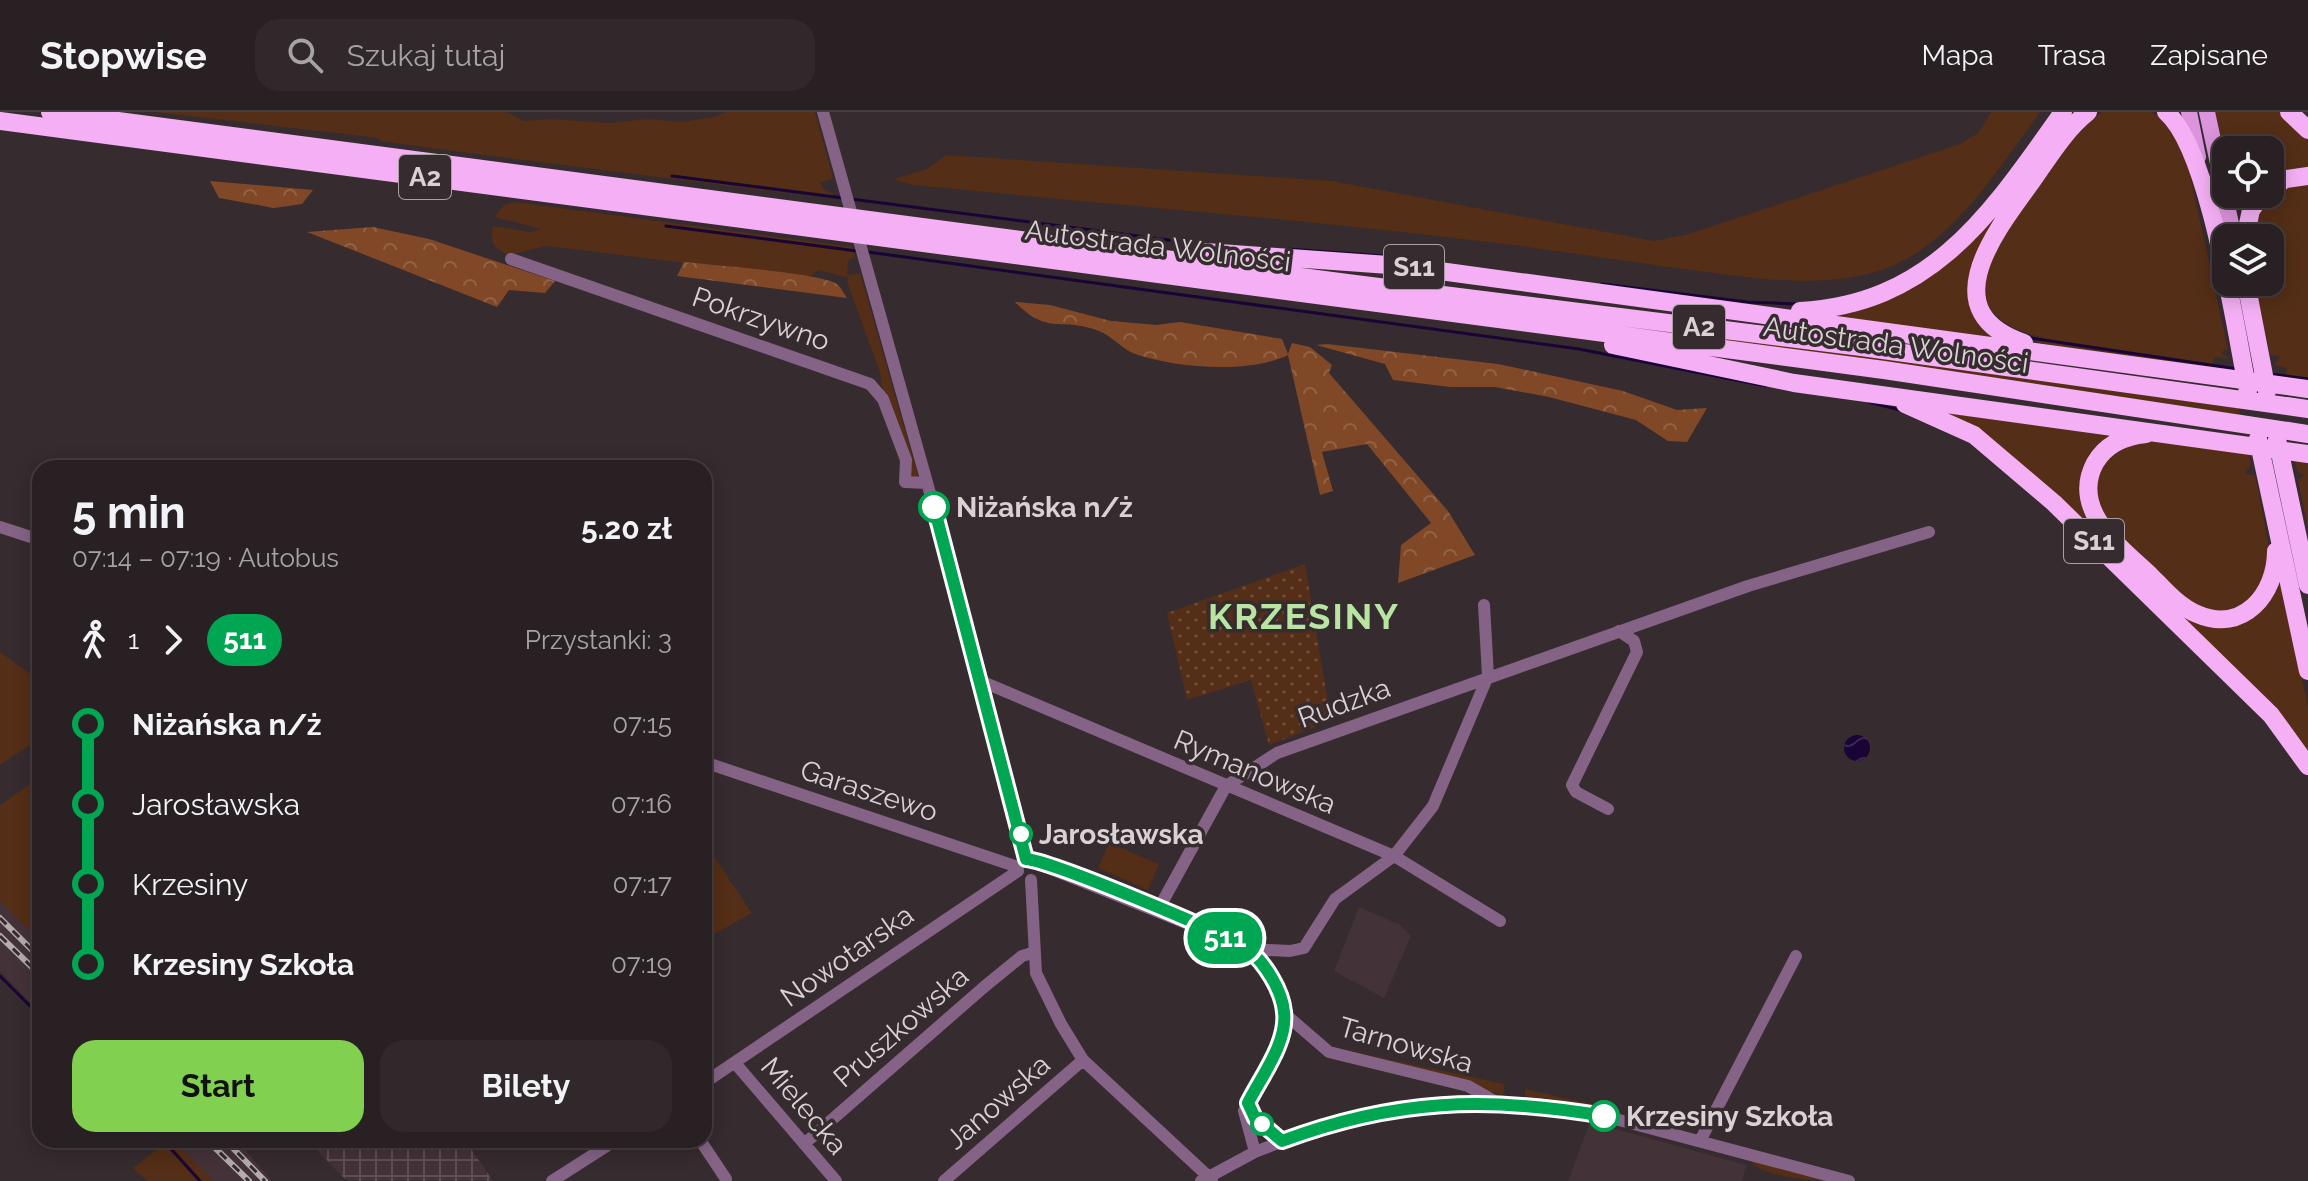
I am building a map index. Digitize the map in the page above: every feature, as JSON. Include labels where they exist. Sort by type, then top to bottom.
[{"type":"highway","name":"Autostrada Wolności","points":[[50,112],[1090,250],[1876,349],[2308,409]]},
{"type":"highway","points":[[1737,310],[1801,311],[1844,305],[1893,288],[1928,269],[1964,241],[1988,215],[2063,112]]},
{"type":"highway","points":[[2082,356],[2033,346],[2006,335],[1982,310],[1976,284],[1980,260],[1992,238],[2066,135],[2088,112]]},
{"type":"highway","points":[[2166,112],[2185,136],[2202,176],[2308,671]]},
{"type":"highway","points":[[2289,112],[2308,130]]},
{"type":"highway","name":"Autostrada Wolności","points":[[0,121],[1884,370],[2308,434]]},
{"type":"highway","points":[[2284,180],[2308,176]]},
{"type":"highway","name":"S11","points":[[1090,250],[1169,250],[1359,261],[2082,356],[2308,389]]},
{"type":"highway","points":[[2248,296],[2308,585]]},
{"type":"highway","name":"S11","points":[[1497,319],[1721,369],[1843,390],[1914,408],[1958,426],[1990,446],[2054,503],[2271,715],[2308,766]]},
{"type":"highway","points":[[1843,390],[2308,454]]},
{"type":"highway","points":[[2173,434],[2139,435],[2112,444],[2094,465],[2089,492],[2092,509],[2104,530],[2178,602],[2196,614],[2214,619],[2233,618],[2257,605],[2274,575],[2275,516]]},
{"type":"main road","points":[[2189,112],[2202,176]]},
{"type":"main road","points":[[2207,112],[2231,224]]},
{"type":"street","points":[[823,112],[983,682],[1025,865],[1024,879],[1031,880],[1032,953],[1046,996],[1083,1060],[1207,1179],[1282,1141],[1391,1110],[1496,1102]]},
{"type":"street","name":"Pokrzywno","points":[[511,259],[870,384],[883,399],[906,460],[905,482],[927,483]]},
{"type":"street","points":[[0,527],[32,537]]},
{"type":"street","name":"Rudzka","points":[[1158,910],[1226,786],[1277,753],[1748,586],[1929,532]]},
{"type":"street","points":[[1248,949],[1290,951],[1304,948],[1335,899],[1394,856],[1433,806],[1488,676],[1484,605]]},
{"type":"street","points":[[1608,809],[1576,792],[1572,785],[1637,652],[1634,641],[1619,631]]},
{"type":"street","name":"Rymanowska","points":[[983,682],[1394,856],[1500,921]]},
{"type":"street","name":"Garaszewo","points":[[712,765],[1158,910],[1248,949],[1273,982],[1285,1014]]},
{"type":"street","name":"Nowotarska","points":[[712,1078],[1025,865]]},
{"type":"street","name":"Pruszkowska","points":[[804,1144],[973,996],[1022,956],[1032,953]]},
{"type":"street","points":[[1700,1141],[1796,956]]},
{"type":"street","points":[[1255,1152],[1244,1117],[1281,1036],[1285,1014]]},
{"type":"street","name":"Tarnowska","points":[[1285,1014],[1329,1052],[1468,1086],[1496,1102],[1553,1106],[1604,1116],[1849,1181]]},
{"type":"street","name":"Janowska","points":[[944,1181],[1083,1060]]},
{"type":"street","name":"Mielecka","points":[[735,1063],[836,1181]]},
{"type":"street","points":[[1248,1103],[1255,1118],[1282,1141]]},
{"type":"street","points":[[552,1181],[604,1148]]},
{"type":"street","points":[[705,1148],[726,1179]]},
{"type":"shaded area","points":[[155,112],[507,112],[524,121],[551,119],[610,123],[647,119],[681,122],[715,117],[725,112],[815,112],[833,178],[820,183],[824,190],[838,196],[672,177],[839,200],[438,149],[381,141],[378,138]]},
{"type":"shaded area","points":[[1991,112],[2040,112],[1967,209],[1922,249],[1896,264],[1868,274],[1820,281],[1748,277],[1482,241],[913,185],[893,179],[927,169],[946,155],[1332,181],[1654,241],[1689,234],[1960,144],[1978,133]]},
{"type":"shaded area","points":[[2068,112],[2080,112],[1971,276],[2004,341],[1804,314],[1922,277]]},
{"type":"shaded area","points":[[2099,112],[2073,135],[2051,162],[1990,256],[1982,284],[1986,306],[2000,322],[2021,333],[2048,341],[2231,369],[2232,372],[2040,342],[2014,333],[1994,321],[1983,304],[1981,282],[1990,253],[2012,217],[2049,161],[2082,122]]},
{"type":"shaded area","points":[[2102,112],[2151,112],[2163,119],[2155,112],[2165,117],[2187,161],[2212,276],[2212,296],[2216,296],[2228,349],[2221,352],[2229,359],[2214,357],[2213,364],[2064,342],[2035,336],[1995,314],[1986,298],[1986,277],[1996,250],[2045,174],[2089,122]]},
{"type":"shaded area","points":[[2215,112],[2284,112],[2308,135],[2308,171],[2284,178],[2284,136],[2220,136]]},
{"type":"shaded area","points":[[2308,180],[2308,383],[2277,379],[2276,374],[2285,375],[2287,368],[2274,365],[2280,356],[2270,355],[2258,296],[2284,296],[2284,224],[2251,224],[2260,208],[2284,208],[2285,189]]},
{"type":"shaded area","points":[[516,202],[852,247],[855,257],[848,260],[847,275],[860,273],[919,479],[913,482],[883,393],[880,372],[847,282],[849,278],[818,270],[811,276],[791,276],[547,246],[509,255],[494,244],[493,226],[531,232],[541,229],[494,217],[504,205]]},
{"type":"shaded area","points":[[868,226],[2238,404],[2241,418]]},
{"type":"shaded area","points":[[1923,404],[2126,431],[2105,444],[2090,517],[2214,623],[2281,583],[2308,706],[2308,757],[2018,465]]},
{"type":"shaded area","points":[[2136,440],[2248,450],[2251,463],[2245,474],[2255,475],[2269,546],[2265,586],[2234,612],[2195,608],[2116,536],[2093,497],[2103,460]]},
{"type":"shaded area","points":[[2294,457],[2308,459],[2308,528],[2298,480],[2304,475],[2297,471]]},
{"type":"shaded area","points":[[1305,564],[1331,721],[1269,745],[1251,680],[1187,700],[1167,613]]},
{"type":"shaded area","points":[[0,652],[32,675],[32,743],[0,765]]},
{"type":"shaded area","points":[[32,783],[32,933],[0,901],[0,805]]},
{"type":"shaded area","points":[[1109,843],[1159,864],[1148,890],[1098,868]]},
{"type":"shaded area","points":[[712,854],[752,913],[712,936]]},
{"type":"shaded area","points":[[0,901],[32,933],[32,1005],[0,971]]},
{"type":"shaded area","points":[[1359,907],[1400,925],[1411,936],[1384,998],[1334,971]]},
{"type":"shaded area","points":[[1334,1048],[1505,1084],[1503,1095]]},
{"type":"shaded area","points":[[1525,1089],[1603,1107],[1525,1096]]},
{"type":"shaded area","points":[[1590,1122],[1746,1165],[1742,1181],[1568,1181]]},
{"type":"shaded area","points":[[159,1148],[180,1148],[214,1181],[147,1181],[133,1168]]},
{"type":"shaded area","points":[[176,1148],[244,1148],[272,1181],[211,1181]]},
{"type":"shaded area","points":[[315,1148],[470,1148],[493,1181],[347,1181]]},
{"type":"shaded area","points":[[1750,1160],[1834,1181],[1776,1175]]},
{"type":"green space","points":[[210,181],[313,190],[302,204],[274,208],[219,198]]},
{"type":"green space","points":[[373,227],[429,239],[555,281],[545,293],[509,290],[497,307],[307,232]]},
{"type":"green space","points":[[684,262],[827,280],[838,285],[847,298],[677,276]]},
{"type":"green space","points":[[1015,302],[1050,305],[1111,321],[1156,325],[1180,322],[1282,339],[1288,354],[1292,343],[1310,347],[1332,365],[1329,373],[1448,511],[1475,555],[1398,583],[1401,545],[1431,523],[1367,444],[1322,452],[1333,491],[1320,495],[1288,355],[1272,361],[1233,367],[1171,363],[1135,354],[1099,331],[1047,323],[1027,313]]},
{"type":"green space","points":[[1316,345],[1498,364],[1623,391],[1677,410],[1707,408],[1687,442],[1668,441],[1636,420],[1549,397],[1495,387],[1450,387],[1393,380],[1385,364]]},
{"type":"water","points":[[1857,735],[1866,739],[1870,748],[1866,757],[1857,761],[1848,757],[1844,748],[1848,739]]},
{"type":"waterway","points":[[672,176],[843,198]]},
{"type":"waterway","points":[[851,199],[1192,243]]},
{"type":"waterway","points":[[666,226],[857,251]]},
{"type":"waterway","points":[[1288,249],[1384,256]]},
{"type":"waterway","points":[[868,252],[1579,349],[1766,386]]},
{"type":"waterway","points":[[1602,284],[1747,302],[1797,304]]},
{"type":"waterway","points":[[2031,338],[2237,369]]},
{"type":"waterway","points":[[2272,374],[2308,379]]},
{"type":"waterway","points":[[1869,402],[1900,410]]},
{"type":"waterway","points":[[0,976],[32,1008]]},
{"type":"waterway","points":[[170,1148],[200,1181]]},
{"type":"railway","points":[[0,918],[32,950]]},
{"type":"railway","points":[[0,936],[32,967]]},
{"type":"railway","points":[[215,1148],[249,1181]]},
{"type":"railway","points":[[233,1148],[265,1181]]},
{"type":"bus line","name":"511","points":[[934,507],[983,682],[1026,859],[1033,859],[1038,864],[1053,867],[1212,932],[1248,949],[1258,959],[1280,994],[1285,1021],[1281,1036],[1248,1103],[1255,1118],[1282,1141],[1363,1116],[1446,1103],[1537,1104],[1604,1116]]},
{"type":"place","name":"Niżańska n/ż","points":[[934,507]]},
{"type":"place","name":"Jarosławska","points":[[1021,834]]},
{"type":"place","name":"Krzesiny Szkoła","points":[[1604,1116]]},
{"type":"district","name":"KRZESINY","points":[[1304,616]]}]
